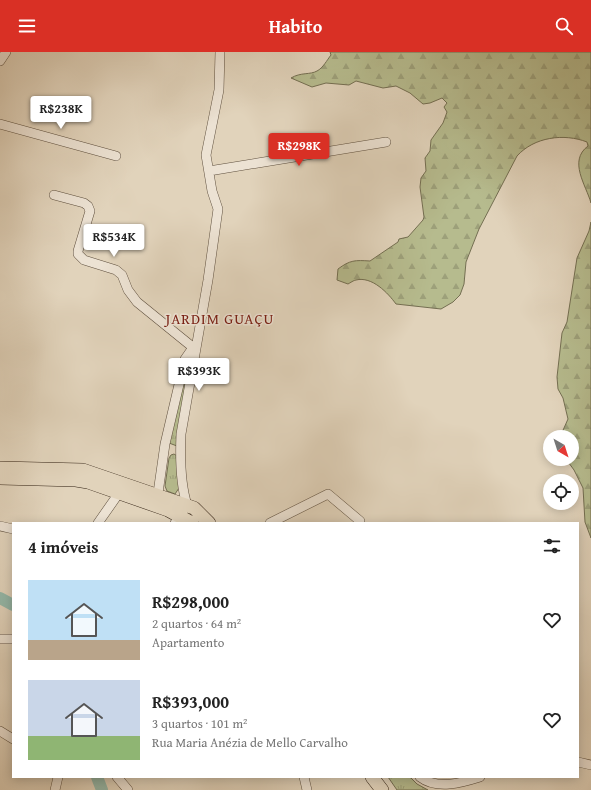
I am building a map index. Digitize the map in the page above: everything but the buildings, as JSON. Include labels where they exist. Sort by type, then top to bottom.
[{"type":"highway","points":[[0,468],[83,470],[157,500],[177,520],[187,522]]},
{"type":"highway","points":[[0,478],[76,480],[88,482],[119,493],[187,505],[194,508],[208,522]]},
{"type":"highway","points":[[373,778],[382,790]]},
{"type":"highway","points":[[384,778],[392,790]]},
{"type":"street","points":[[0,61],[6,52]]},
{"type":"street","points":[[177,520],[187,505],[184,497],[180,450],[181,434],[195,346],[208,280],[218,209],[212,191],[206,155],[219,90],[220,52]]},
{"type":"street","points":[[0,124],[116,156]]},
{"type":"street","points":[[209,171],[386,142]]},
{"type":"street","points":[[54,195],[84,203],[88,206],[90,211],[78,251],[80,258],[120,272],[128,290],[137,302],[195,346]]},
{"type":"street","points":[[157,500],[165,444],[185,359],[195,346]]},
{"type":"street","points":[[165,444],[180,450]]},
{"type":"street","points":[[99,522],[119,493]]},
{"type":"street","points":[[272,522],[328,494],[360,522]]},
{"type":"street","points":[[0,526],[12,529]]},
{"type":"street","points":[[0,639],[12,639]]},
{"type":"street","points":[[0,731],[12,737]]},
{"type":"street","points":[[579,762],[591,765]]},
{"type":"street","points":[[55,790],[58,778]]},
{"type":"street","points":[[118,778],[128,790]]},
{"type":"street","points":[[304,778],[307,790]]},
{"type":"street","points":[[422,778],[432,784],[445,786],[476,778]]},
{"type":"green space","points":[[330,52],[591,52],[591,203],[580,173],[579,166],[579,159],[582,152],[588,146],[587,142],[569,138],[550,138],[532,145],[517,156],[479,229],[466,262],[464,284],[460,295],[453,302],[441,309],[396,304],[389,295],[374,283],[362,279],[355,280],[348,284],[337,280],[338,269],[342,266],[353,261],[370,261],[398,242],[399,239],[408,237],[423,220],[424,217],[420,187],[421,178],[426,171],[425,158],[430,151],[431,140],[443,123],[447,112],[444,107],[447,103],[442,98],[423,104],[410,93],[396,86],[383,88],[356,81],[349,85],[326,83],[312,87],[291,78],[319,70],[331,55]]},
{"type":"green space","points":[[591,222],[591,538],[585,522],[583,488],[579,480],[579,474],[576,474],[571,466],[579,466],[579,430],[563,430],[568,419],[563,398],[558,389],[557,377],[562,333],[567,322],[577,258],[589,231]]},
{"type":"green space","points":[[188,361],[190,361],[177,446],[169,443]]},
{"type":"green space","points":[[174,454],[177,456],[179,488],[175,494],[167,491],[165,486],[169,458]]},
{"type":"green space","points":[[389,778],[411,778],[417,784],[428,790],[397,790]]},
{"type":"waterway","points":[[0,598],[12,604]]},
{"type":"waterway","points":[[97,778],[102,790]]},
{"type":"district","name":"JARDIM GUAÇU","points":[[220,319]]}]
